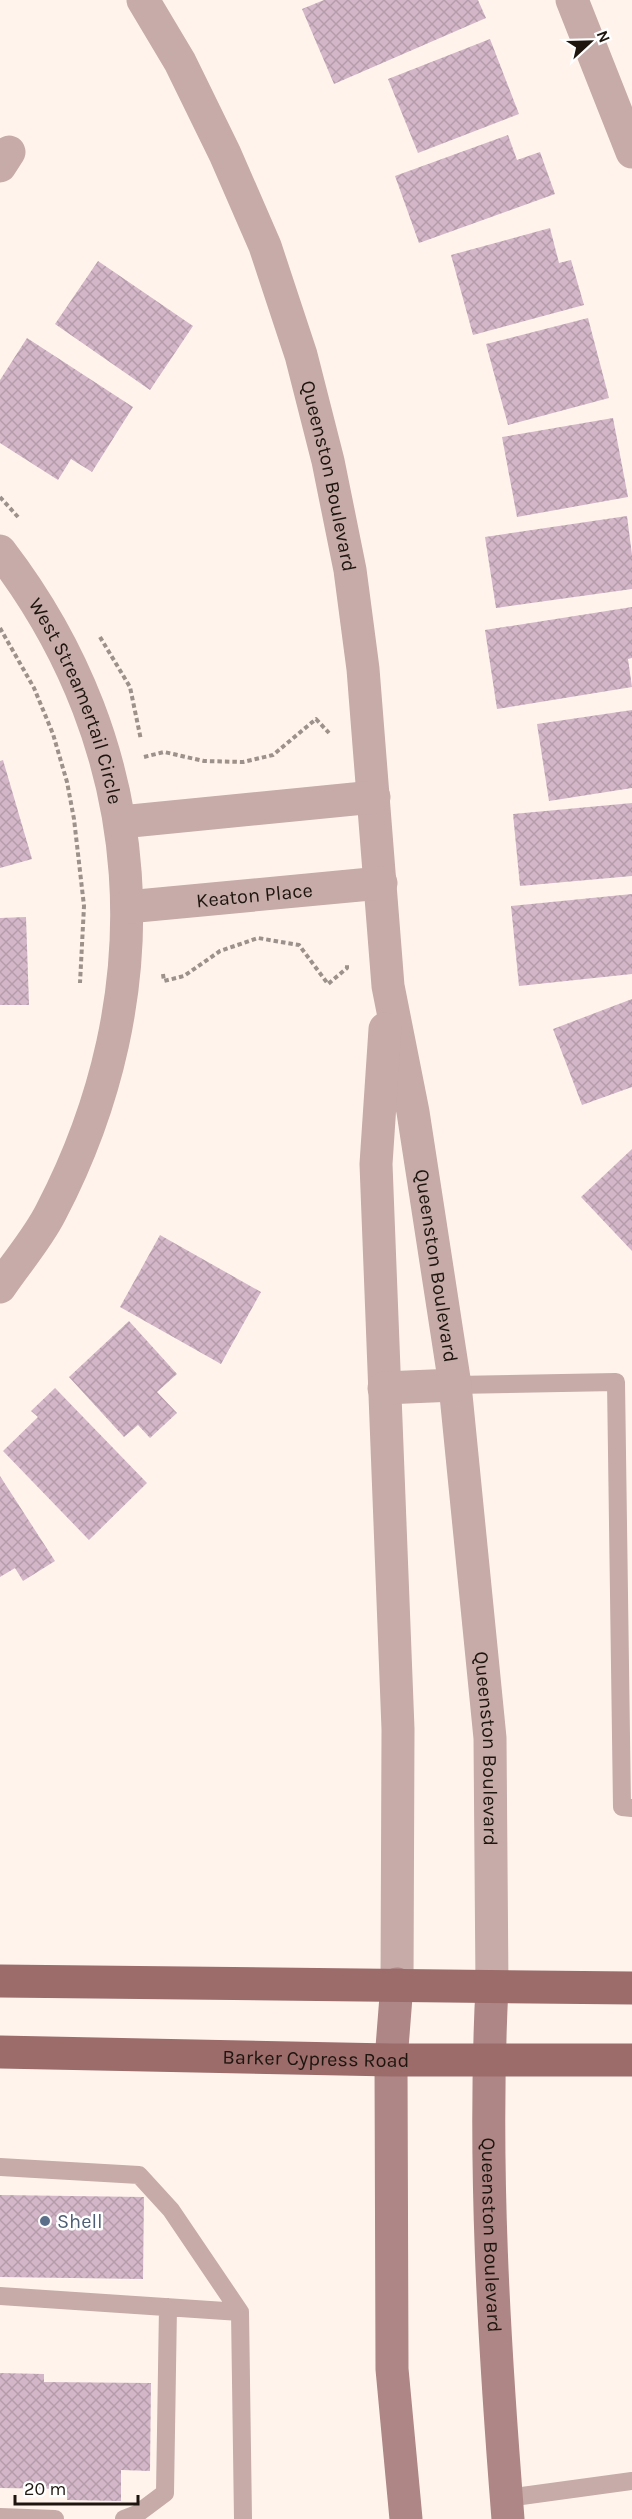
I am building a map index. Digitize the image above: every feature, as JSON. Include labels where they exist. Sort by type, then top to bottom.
[{"type":"main road","points":[[0,1981],[632,1988]]},
{"type":"main road","name":"Queenston Boulevard","points":[[397,1984],[391,2060],[392,2369],[405,2519]]},
{"type":"main road","name":"Queenston Boulevard","points":[[492,1987],[488,2060],[494,2340],[508,2509]]},
{"type":"main road","name":"Barker Cypress Road","points":[[0,2052],[391,2060],[632,2060]]},
{"type":"street","points":[[572,0],[632,152]]},
{"type":"street","name":"Queenston Boulevard","points":[[145,1],[180,62],[225,154],[265,246],[301,355],[328,460],[350,570],[363,669],[388,986],[413,1112],[455,1384],[489,1738],[492,1987]]},
{"type":"street","name":"West Streamertail Circle","points":[[0,551],[20,577],[71,666],[102,747],[121,822],[128,907],[123,988],[111,1056],[86,1138],[50,1214],[0,1287]]},
{"type":"street","points":[[121,822],[374,797]]},
{"type":"street","name":"Keaton Place","points":[[128,907],[381,883]]},
{"type":"street","name":"Queenston Boulevard","points":[[388,986],[376,1164],[398,1729],[397,1984]]},
{"type":"street","points":[[384,1388],[455,1384]]},
{"type":"lane","points":[[455,1384],[616,1382],[625,1436],[622,1807],[632,1808]]},
{"type":"lane","points":[[0,2167],[139,2175],[171,2210],[240,2312],[243,2519]]},
{"type":"lane","points":[[0,2296],[240,2312]]},
{"type":"lane","points":[[124,2519],[137,2514],[165,2493],[168,2307]]},
{"type":"lane","points":[[508,2509],[632,2481]]},
{"type":"lane","points":[[0,2517],[55,2519]]},
{"type":"path","points":[[0,628],[34,688],[53,734],[67,782],[74,819],[84,906],[80,994]]},
{"type":"path","points":[[144,758],[164,752],[204,761],[243,762],[273,755],[316,719]]},
{"type":"path","points":[[164,981],[184,976],[220,951],[258,938],[299,945],[328,984]]},
{"type":"building","points":[[324,0],[478,0],[486,18],[334,84],[302,9]]},
{"type":"building","points":[[490,39],[519,114],[418,153],[388,79]]},
{"type":"building","points":[[508,135],[517,160],[540,152],[555,194],[419,243],[395,176]]},
{"type":"building","points":[[550,228],[559,263],[571,260],[584,305],[473,335],[451,255]]},
{"type":"building","points":[[98,261],[193,326],[150,390],[55,324]]},
{"type":"building","points":[[588,318],[609,398],[508,425],[486,344]]},
{"type":"building","points":[[27,338],[133,407],[92,472],[71,459],[58,480],[0,443],[0,380]]},
{"type":"building","points":[[613,418],[628,497],[517,517],[502,437]]},
{"type":"building","points":[[627,516],[632,555],[632,589],[496,608],[485,537]]},
{"type":"building","points":[[632,607],[632,658],[628,659],[632,687],[497,709],[485,630]]},
{"type":"building","points":[[632,710],[632,788],[549,801],[537,724]]},
{"type":"building","points":[[3,760],[32,859],[0,868],[0,761]]},
{"type":"building","points":[[632,803],[632,876],[520,886],[513,814]]},
{"type":"building","points":[[632,894],[632,974],[519,986],[511,906]]},
{"type":"building","points":[[26,917],[29,1005],[0,1005],[0,918]]},
{"type":"building","points":[[632,999],[632,1087],[582,1105],[553,1029]]},
{"type":"building","points":[[632,1149],[632,1251],[581,1197]]},
{"type":"building","points":[[160,1235],[261,1292],[221,1364],[120,1307]]},
{"type":"building","points":[[129,1321],[177,1374],[157,1392],[177,1413],[150,1438],[138,1425],[124,1437],[69,1377]]},
{"type":"building","points":[[55,1388],[147,1483],[89,1540],[3,1451],[38,1417],[31,1411]]},
{"type":"building","points":[[0,1476],[55,1561],[23,1581],[15,1568],[0,1577]]},
{"type":"building","points":[[0,2195],[144,2197],[143,2279],[0,2277]]},
{"type":"building","points":[[0,2373],[44,2374],[44,2382],[151,2383],[150,2471],[121,2470],[121,2501],[67,2500],[67,2489],[0,2488]]},
{"type":"place","name":"Shell","points":[[45,2221]]}]
